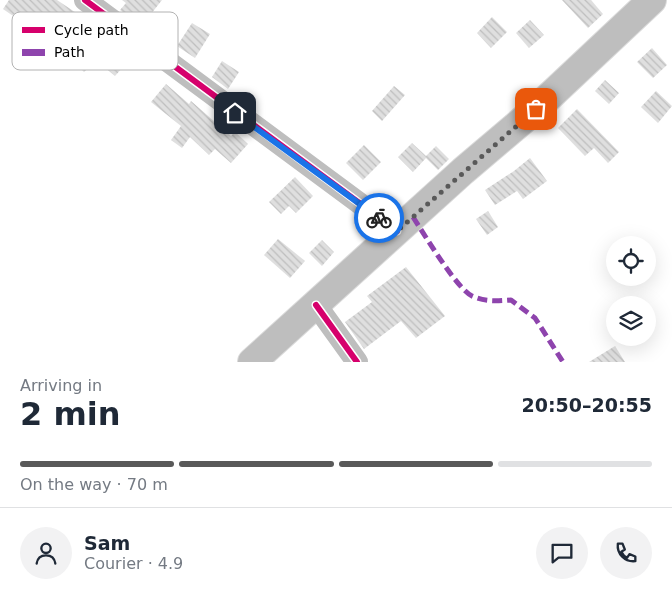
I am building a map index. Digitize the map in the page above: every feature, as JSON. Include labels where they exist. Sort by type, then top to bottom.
[{"type":"main road","points":[[252,362],[536,109],[641,3]]},
{"type":"street","points":[[85,0],[101,12]]},
{"type":"street","points":[[178,69],[397,231]]},
{"type":"street","points":[[316,305],[357,362]]},
{"type":"building","points":[[9,0],[57,0],[75,12],[12,12],[12,15],[3,9]]},
{"type":"building","points":[[122,0],[162,0],[153,12],[123,12],[120,10],[126,3]]},
{"type":"building","points":[[562,0],[591,0],[603,14],[588,28]]},
{"type":"building","points":[[492,17],[507,32],[491,48],[477,33]]},
{"type":"building","points":[[530,20],[544,35],[529,48],[516,33]]},
{"type":"building","points":[[192,23],[210,34],[195,58],[178,47]]},
{"type":"building","points":[[652,48],[667,65],[653,78],[637,62]]},
{"type":"building","points":[[222,61],[239,72],[228,89],[212,77]]},
{"type":"building","points":[[108,70],[120,70],[115,76]]},
{"type":"building","points":[[605,80],[619,93],[609,104],[595,91]]},
{"type":"building","points":[[166,84],[189,104],[191,101],[231,136],[235,132],[248,144],[231,163],[215,149],[209,155],[190,137],[182,148],[171,140],[181,126],[151,102]]},
{"type":"building","points":[[394,86],[405,95],[382,121],[372,111]]},
{"type":"building","points":[[656,91],[672,106],[658,123],[641,107]]},
{"type":"building","points":[[577,109],[619,152],[608,163],[594,148],[585,156],[558,128]]},
{"type":"building","points":[[412,143],[426,156],[436,146],[449,159],[438,170],[426,158],[413,172],[398,157]]},
{"type":"building","points":[[364,145],[381,162],[363,180],[346,163]]},
{"type":"building","points":[[530,158],[547,181],[523,199],[517,191],[495,205],[485,190]]},
{"type":"building","points":[[295,177],[313,196],[296,213],[289,206],[281,214],[269,202]]},
{"type":"building","points":[[488,211],[498,227],[487,235],[476,219]]},
{"type":"building","points":[[278,239],[305,261],[290,278],[264,255]]},
{"type":"building","points":[[322,240],[334,252],[322,266],[309,253]]},
{"type":"building","points":[[406,267],[445,316],[416,338],[401,321],[364,349],[345,322],[372,302],[367,296]]},
{"type":"building","points":[[615,346],[625,362],[589,362]]},
{"type":"marked path","points":[[413,217],[441,260],[466,291],[472,296],[486,300],[511,300],[535,318],[563,362]]},
{"type":"cycle path","points":[[85,0],[101,12]]},
{"type":"cycle path","points":[[178,69],[397,231]]},
{"type":"cycle path","points":[[316,305],[357,362]]},
{"type":"way so far","points":[[379,218],[397,231],[463,171],[536,109]]},
{"type":"route","points":[[235,113],[379,218]]}]
